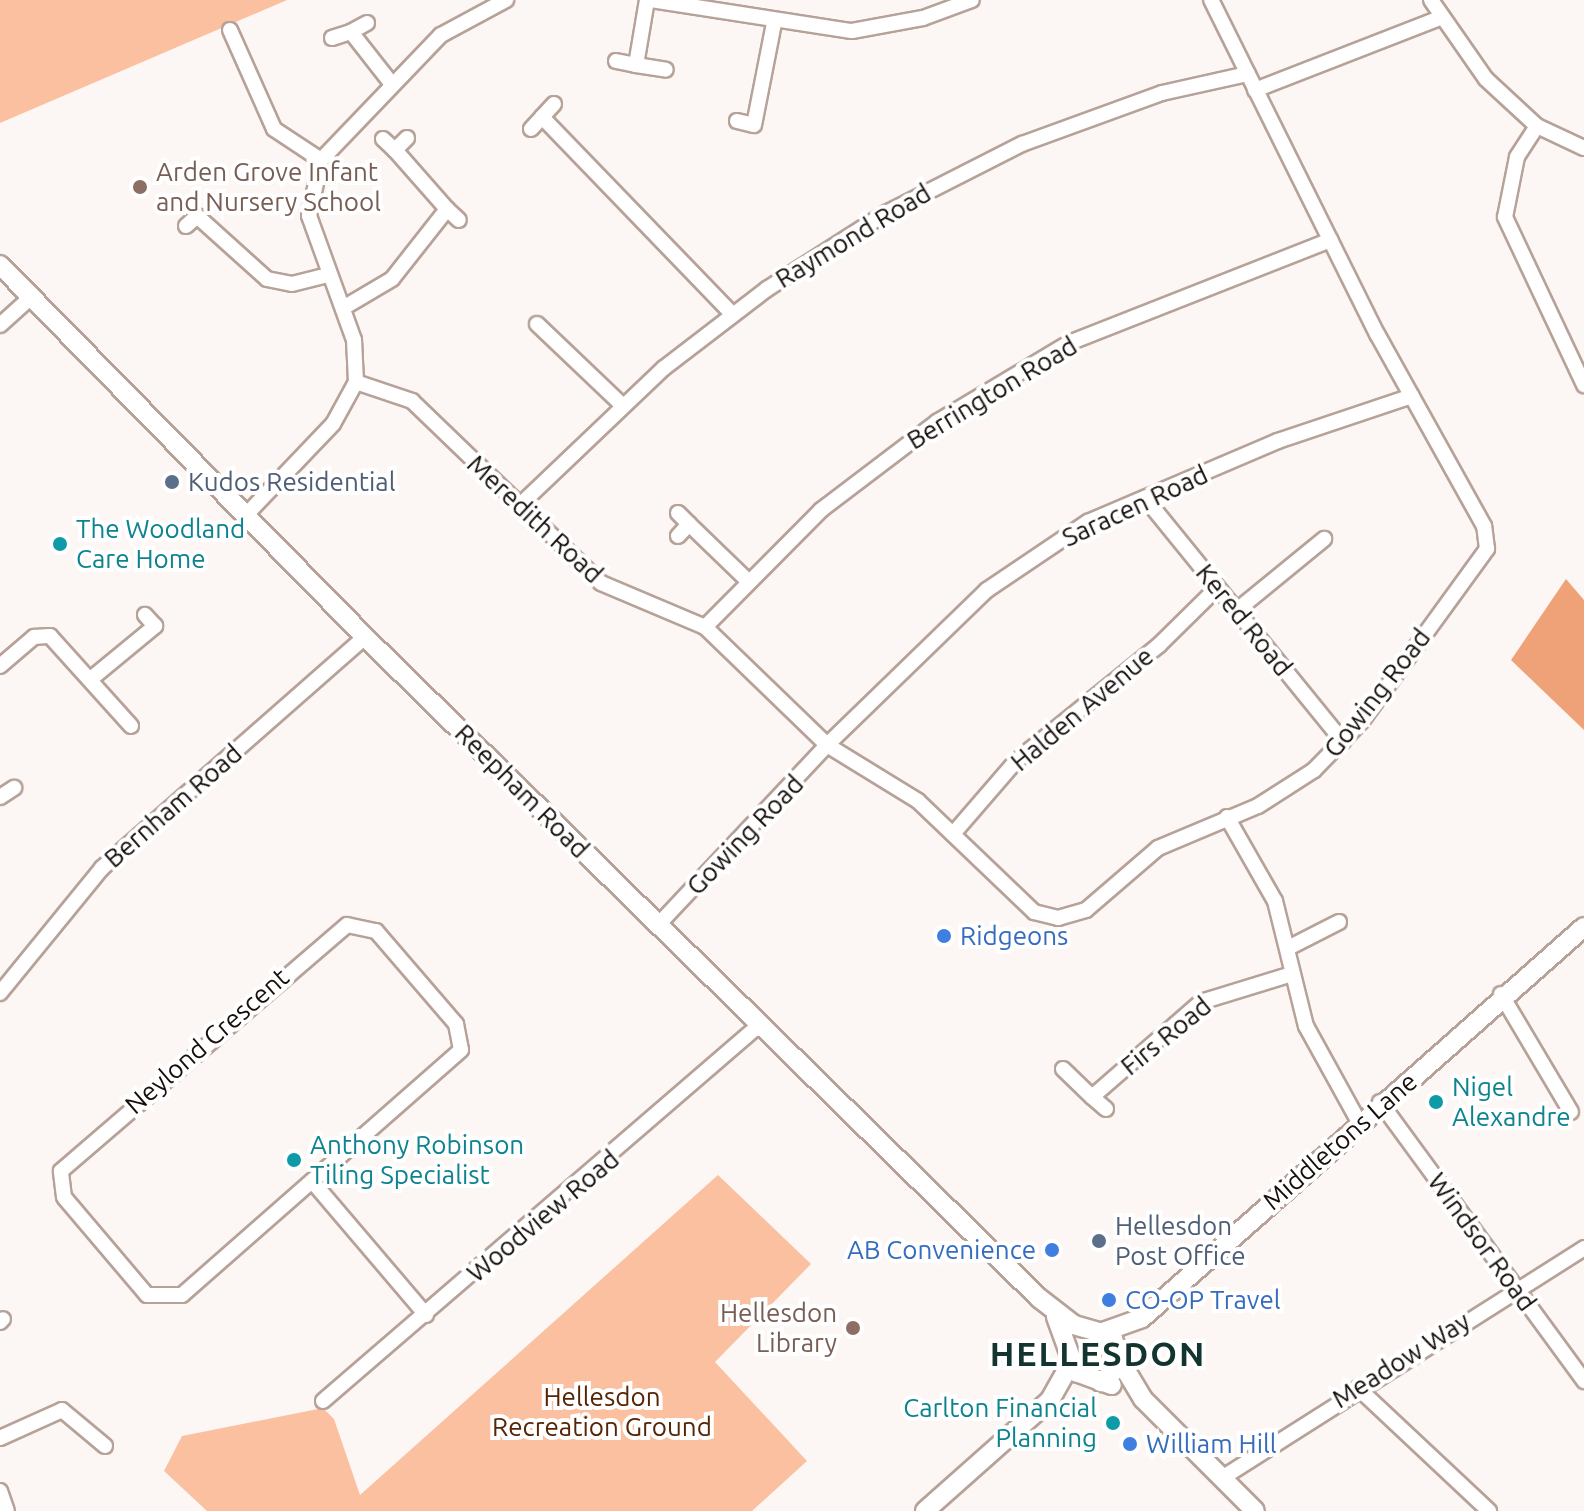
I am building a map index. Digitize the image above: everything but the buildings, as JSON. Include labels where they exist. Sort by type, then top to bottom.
[{"type":"street","points":[[246,515],[333,424],[356,382],[343,308],[328,275],[309,216],[321,160],[391,83],[441,35],[488,3],[506,0]]},
{"type":"street","points":[[636,65],[649,0],[774,23],[889,27],[972,0]]},
{"type":"street","name":"Gowing Road","points":[[658,925],[827,745],[892,783],[953,834],[1021,901],[1058,918],[1086,910],[1158,848],[1286,789],[1343,742],[1487,549],[1484,526],[1330,240],[1211,0]]},
{"type":"street","points":[[1431,0],[1440,18],[1477,69],[1537,126],[1584,148]]},
{"type":"street","points":[[1255,90],[1440,18]]},
{"type":"street","points":[[332,38],[367,23]]},
{"type":"street","points":[[754,125],[774,23]]},
{"type":"street","points":[[230,30],[244,44],[274,129],[321,160]]},
{"type":"street","points":[[351,32],[391,83]]},
{"type":"street","points":[[616,61],[666,70]]},
{"type":"street","name":"Raymond Road","points":[[520,505],[622,405],[732,314],[822,252],[996,156],[1162,93],[1248,74]]},
{"type":"street","points":[[531,129],[554,104]]},
{"type":"street","points":[[542,117],[608,184],[609,194],[632,219],[643,218],[732,314]]},
{"type":"street","points":[[737,121],[772,127]]},
{"type":"street","points":[[1537,126],[1514,169],[1508,235],[1584,385]]},
{"type":"street","points":[[395,150],[407,138]]},
{"type":"street","points":[[383,139],[459,220]]},
{"type":"street","points":[[343,308],[392,279],[447,209]]},
{"type":"street","points":[[190,216],[267,279],[292,284],[328,275]]},
{"type":"street","name":"Berrington Road","points":[[705,627],[748,581],[876,465],[1014,374],[1157,304],[1330,240]]},
{"type":"street","name":"Reepham Road","points":[[0,265],[29,299],[365,637],[758,1026],[1052,1310],[1099,1331],[1122,1359],[1143,1399],[1255,1511]]},
{"type":"street","points":[[0,325],[29,299]]},
{"type":"street","points":[[537,324],[622,405]]},
{"type":"street","name":"Meredith Road","points":[[356,382],[412,401],[616,593],[705,627],[827,745]]},
{"type":"street","name":"Saracen Road","points":[[827,745],[897,671],[1025,561],[1145,498],[1412,396]]},
{"type":"street","name":"Kered Road","points":[[1145,498],[1343,742]]},
{"type":"street","points":[[678,513],[748,581]]},
{"type":"street","points":[[678,536],[689,524]]},
{"type":"street","points":[[1236,611],[1324,539]]},
{"type":"street","name":"Halden Avenue","points":[[953,834],[1016,761],[1217,588]]},
{"type":"street","points":[[92,678],[155,626],[145,615]]},
{"type":"street","points":[[0,666],[34,637],[50,636],[92,678],[131,726]]},
{"type":"street","name":"Bernham Road","points":[[0,993],[102,868],[365,637]]},
{"type":"street","points":[[0,797],[14,788]]},
{"type":"street","points":[[1227,817],[1275,901],[1290,947],[1292,974],[1306,1026],[1359,1122]]},
{"type":"street","points":[[1290,947],[1339,922]]},
{"type":"street","name":"Neylond Crescent","points":[[368,926],[456,1024],[461,1050],[312,1181],[182,1295],[164,1300],[147,1295],[64,1197],[59,1181],[67,1163],[336,931],[368,926]]},
{"type":"street","name":"Middletons Lane","points":[[1122,1359],[1142,1318],[1501,994],[1584,927]]},
{"type":"street","name":"Firs Road","points":[[1092,1097],[1201,1002],[1292,974]]},
{"type":"street","points":[[1501,994],[1571,1112]]},
{"type":"street","name":"Woodview Road","points":[[323,1401],[758,1026]]},
{"type":"street","points":[[1063,1069],[1106,1109]]},
{"type":"street","name":"Windsor Road","points":[[1380,1102],[1584,1381]]},
{"type":"street","points":[[312,1181],[426,1315]]},
{"type":"street","name":"Meadow Way","points":[[1222,1478],[1358,1388],[1584,1248]]},
{"type":"street","name":"Reepham Road","points":[[1052,1310],[1072,1358],[1096,1382],[1143,1399]]},
{"type":"street","name":"Middletons Lane","points":[[1099,1331],[1142,1318]]},
{"type":"street","points":[[1050,1400],[1072,1358],[1078,1339],[1099,1331]]},
{"type":"street","points":[[925,1511],[1050,1400],[1096,1382],[1122,1359]]},
{"type":"street","points":[[1358,1388],[1489,1511]]},
{"type":"street","points":[[0,1438],[62,1410],[105,1446]]},
{"type":"street","points":[[0,1491],[7,1511]]},
{"type":"green space","points":[[0,0],[287,0],[0,123]]},
{"type":"green space","name":"Hellesdon Recreation Ground","points":[[718,1175],[811,1264],[715,1362],[807,1461],[752,1511],[207,1511],[164,1471],[182,1436],[323,1408],[334,1419],[360,1495]]},
{"type":"green space","points":[[1097,1337],[1110,1342],[1115,1355],[1110,1368],[1097,1373],[1084,1368],[1079,1355],[1084,1342]]},
{"type":"shaded area","points":[[1566,579],[1584,600],[1584,730],[1511,660]]},
{"type":"place","name":"Arden Grove Infant and Nursery School","points":[[140,187]]},
{"type":"place","name":"Kudos Residential","points":[[172,482]]},
{"type":"place","name":"The Woodland Care Home","points":[[60,544]]},
{"type":"place","name":"Ridgeons","points":[[944,936]]},
{"type":"place","name":"Nigel Alexandre","points":[[1436,1102]]},
{"type":"place","name":"Anthony Robinson Tiling Specialist","points":[[294,1160]]},
{"type":"place","name":"Hellesdon Post Office","points":[[1099,1241]]},
{"type":"place","name":"AB Convenience","points":[[1052,1250]]},
{"type":"place","name":"CO-OP Travel","points":[[1109,1300]]},
{"type":"place","name":"Hellesdon Library","points":[[853,1328]]},
{"type":"place","name":"Carlton Financial Planning","points":[[1113,1423]]},
{"type":"place","name":"William Hill","points":[[1130,1444]]},
{"type":"district","name":"HELLESDON","points":[[1098,1354]]}]
